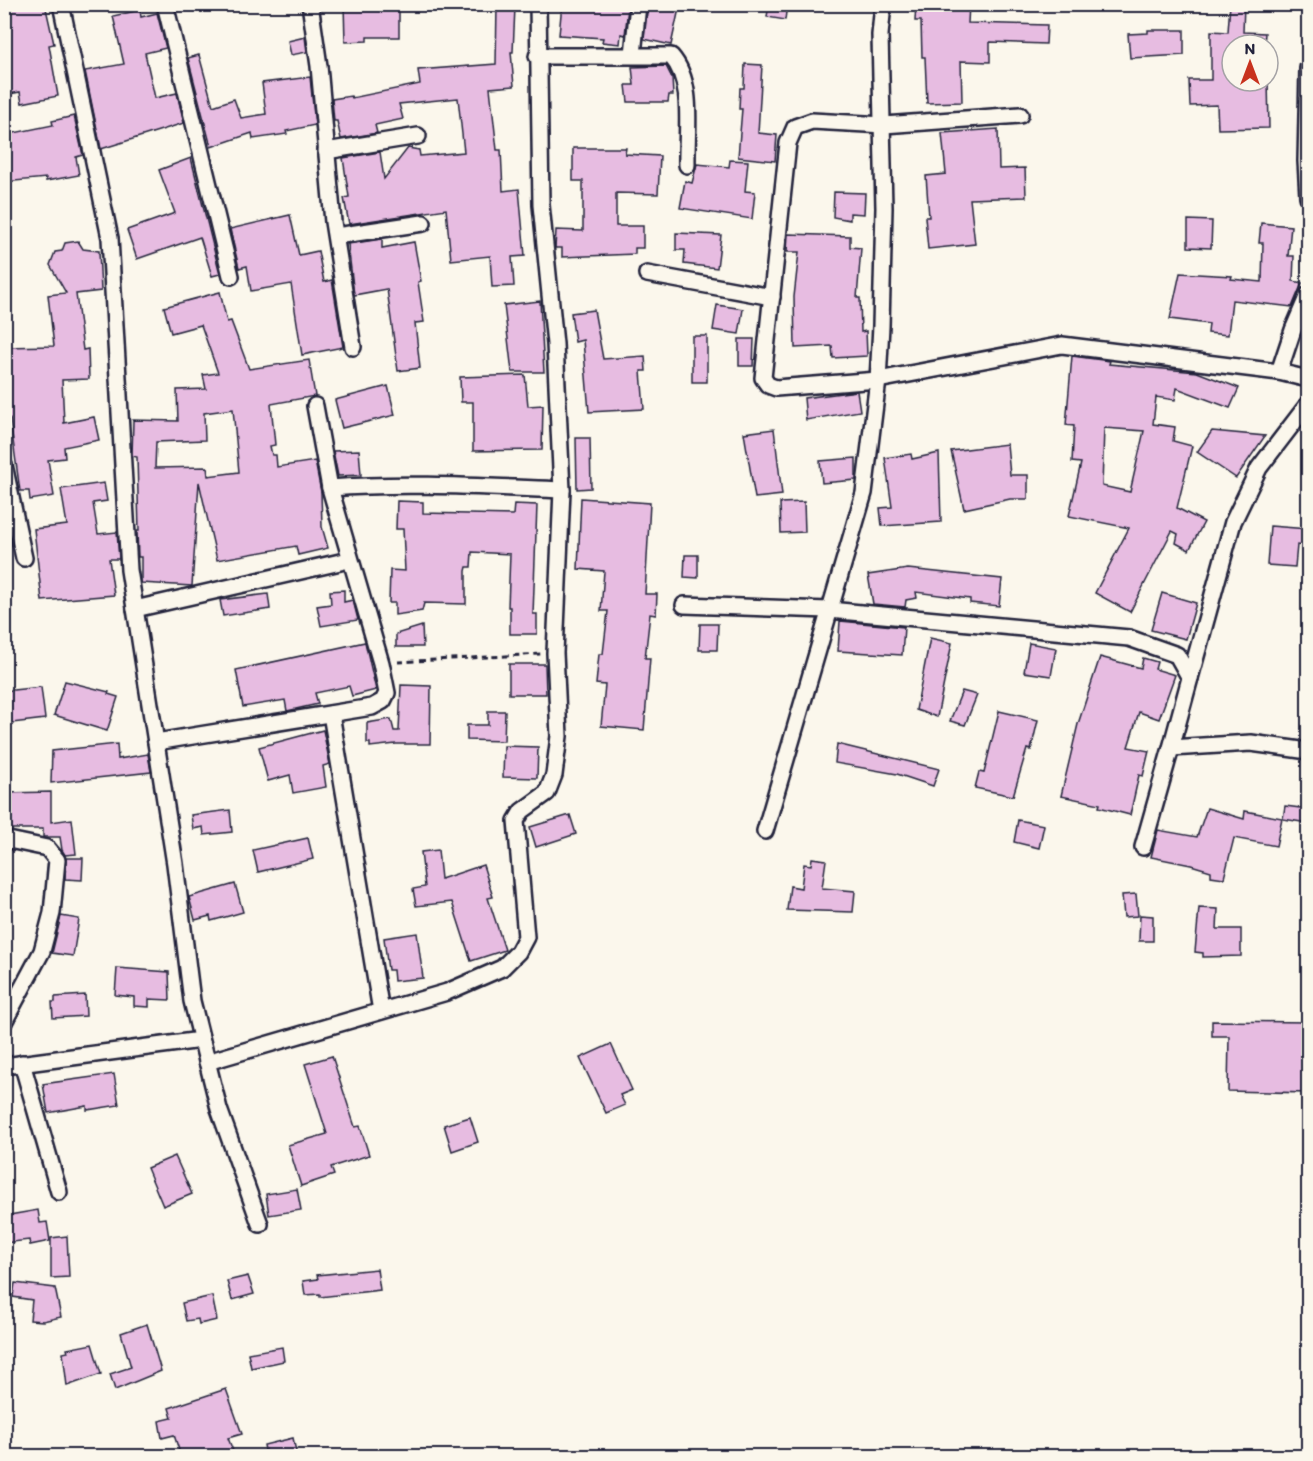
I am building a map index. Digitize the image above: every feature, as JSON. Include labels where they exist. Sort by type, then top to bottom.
[{"type":"street","points":[[61,4],[110,238],[129,570],[175,864],[192,1001],[219,1109],[260,1224]]},
{"type":"street","points":[[165,4],[231,276]]},
{"type":"street","points":[[310,4],[319,66],[336,237],[353,347]]},
{"type":"street","points":[[207,1062],[447,992],[502,968],[518,952],[526,937],[516,821],[522,811],[547,793],[554,775],[559,736],[555,653],[562,490],[555,344],[541,206],[538,4]]},
{"type":"street","points":[[633,55],[638,4]]},
{"type":"street","points":[[765,831],[864,493],[878,380],[884,208],[884,125],[880,35],[883,4]]},
{"type":"street","points":[[537,56],[671,56],[681,68],[686,82],[687,165]]},
{"type":"street","points":[[1308,68],[1306,161],[1308,197]]},
{"type":"street","points":[[1020,115],[884,125],[812,121],[795,127],[788,143],[763,378],[768,385],[776,388],[878,380],[1062,345],[1279,372],[1308,379]]},
{"type":"street","points":[[326,151],[418,136]]},
{"type":"street","points":[[336,237],[423,223]]},
{"type":"street","points":[[647,274],[772,297]]},
{"type":"street","points":[[1279,372],[1308,295]]},
{"type":"street","points":[[1143,847],[1233,522],[1258,468],[1308,404]]},
{"type":"street","points":[[156,742],[372,707],[383,700],[387,693],[381,663],[349,560],[330,488],[315,406]]},
{"type":"street","points":[[4,465],[24,558]]},
{"type":"street","points":[[330,488],[371,485],[438,485],[562,490]]},
{"type":"street","points":[[135,609],[349,560]]},
{"type":"street","points":[[684,605],[829,610],[1129,638],[1177,655],[1190,678]]},
{"type":"street","points":[[331,714],[381,1011]]},
{"type":"street","points":[[1171,748],[1251,743],[1308,751]]},
{"type":"street","points":[[4,839],[48,848],[57,860],[52,913],[42,951],[4,1022]]},
{"type":"street","points":[[4,1066],[201,1040]]},
{"type":"street","points":[[22,1064],[59,1192]]},
{"type":"path","points":[[381,663],[555,653]]},
{"type":"building","points":[[4,4],[45,4],[54,44],[49,45],[58,96],[22,103],[20,92],[4,95]]},
{"type":"building","points":[[344,4],[399,5],[399,37],[367,37],[367,41],[345,42]]},
{"type":"building","points":[[562,4],[628,7],[625,35],[621,34],[620,44],[602,42],[603,38],[559,35]]},
{"type":"building","points":[[648,4],[680,4],[671,45],[644,39]]},
{"type":"building","points":[[769,4],[787,4],[785,20],[767,17]]},
{"type":"building","points":[[916,4],[969,4],[968,23],[1047,25],[1046,44],[990,42],[990,62],[961,61],[962,102],[927,103],[921,21],[915,21]]},
{"type":"building","points":[[1230,4],[1244,4],[1243,32],[1265,33],[1220,33],[1220,93],[1268,93],[1269,128],[1218,129],[1217,105],[1190,106],[1189,80],[1211,80],[1211,31],[1228,32]]},
{"type":"building","points":[[497,6],[515,7],[513,52],[511,52],[514,86],[490,88],[497,150],[501,150],[503,191],[519,189],[525,256],[512,257],[514,286],[492,287],[490,256],[451,260],[446,209],[349,224],[344,198],[349,197],[343,158],[380,152],[384,179],[408,148],[419,150],[420,156],[464,152],[458,98],[399,104],[403,119],[375,125],[377,133],[341,139],[337,121],[334,121],[332,99],[351,96],[352,98],[420,84],[418,70],[496,64]]},
{"type":"building","points":[[140,10],[141,17],[157,13],[166,48],[145,53],[155,98],[177,93],[184,123],[101,149],[85,71],[124,64],[113,16]]},
{"type":"building","points":[[1148,30],[1184,30],[1184,55],[1130,58],[1128,34],[1148,33]]},
{"type":"building","points":[[305,37],[307,52],[291,55],[288,41]]},
{"type":"building","points":[[199,55],[213,106],[234,99],[241,118],[266,114],[262,83],[310,77],[315,125],[286,131],[287,134],[253,139],[252,133],[211,147],[188,58]]},
{"type":"building","points":[[745,64],[762,65],[758,133],[777,135],[775,161],[738,157],[742,109],[739,109],[740,88],[744,88]]},
{"type":"building","points":[[666,66],[672,78],[673,95],[669,95],[668,102],[628,102],[626,85],[634,85],[632,67]]},
{"type":"building","points":[[74,116],[83,155],[76,157],[79,175],[46,181],[46,178],[4,182],[4,135],[53,125],[52,121]]},
{"type":"building","points":[[998,129],[999,169],[1025,168],[1026,197],[970,199],[975,244],[928,249],[925,217],[929,217],[926,176],[946,174],[942,133]]},
{"type":"building","points":[[573,148],[626,148],[625,154],[660,156],[658,194],[616,193],[616,226],[643,226],[643,248],[635,248],[635,254],[562,257],[562,248],[555,248],[556,230],[583,231],[583,181],[573,181]]},
{"type":"building","points":[[191,158],[220,274],[212,276],[200,237],[137,259],[127,230],[175,213],[159,170]]},
{"type":"building","points":[[730,160],[748,161],[745,191],[755,192],[752,219],[680,208],[685,181],[692,183],[697,164],[729,167]]},
{"type":"building","points":[[834,192],[865,193],[864,214],[850,213],[850,220],[833,217]]},
{"type":"building","points":[[290,215],[299,255],[318,251],[324,282],[332,280],[343,347],[302,355],[291,284],[251,291],[247,266],[239,268],[230,229]]},
{"type":"building","points":[[1188,220],[1212,221],[1211,248],[1188,247]]},
{"type":"building","points":[[1261,223],[1291,226],[1288,256],[1294,256],[1293,281],[1302,283],[1292,307],[1232,300],[1228,335],[1208,333],[1209,324],[1170,319],[1180,273],[1232,276],[1231,279],[1262,282],[1263,243],[1259,243]]},
{"type":"building","points":[[676,233],[721,235],[717,268],[684,264],[685,250],[676,250]]},
{"type":"building","points":[[788,234],[850,236],[850,247],[861,248],[857,298],[860,298],[861,332],[866,331],[867,356],[833,358],[832,346],[795,348],[794,297],[799,252],[787,252]]},
{"type":"building","points":[[382,239],[382,248],[414,242],[421,281],[418,282],[424,322],[415,323],[420,368],[398,371],[387,289],[354,295],[348,244]]},
{"type":"building","points":[[78,241],[83,249],[99,251],[101,291],[76,294],[83,350],[88,349],[89,379],[62,380],[64,423],[94,417],[99,440],[64,447],[65,458],[48,460],[54,496],[30,500],[29,491],[20,491],[10,419],[4,420],[4,347],[54,346],[48,295],[66,293],[50,265],[55,252],[62,251],[65,243]]},
{"type":"building","points":[[220,292],[227,322],[231,321],[249,369],[309,360],[315,396],[271,404],[275,445],[270,446],[272,455],[276,455],[277,467],[315,461],[321,492],[322,527],[328,548],[298,555],[296,546],[217,560],[199,482],[192,586],[141,583],[141,557],[138,557],[137,531],[139,531],[137,457],[132,456],[133,420],[178,421],[177,390],[206,389],[203,375],[218,373],[201,325],[171,333],[164,307]],"holes":[[[233,409],[239,472],[208,476],[207,467],[155,468],[156,442],[205,440],[204,413]]]},
{"type":"building","points":[[540,301],[544,372],[512,372],[504,305]]},
{"type":"building","points":[[717,305],[743,309],[739,334],[713,330]]},
{"type":"building","points":[[594,310],[603,359],[645,356],[646,371],[641,371],[644,409],[589,412],[583,340],[575,342],[571,313]]},
{"type":"building","points":[[692,336],[707,336],[707,382],[692,382]]},
{"type":"building","points":[[739,339],[754,339],[753,366],[739,366]]},
{"type":"building","points":[[1072,356],[1110,361],[1109,364],[1197,372],[1239,388],[1230,408],[1177,388],[1175,400],[1156,397],[1153,424],[1175,427],[1173,441],[1192,446],[1177,508],[1204,522],[1189,550],[1176,543],[1178,534],[1172,531],[1130,612],[1095,593],[1129,528],[1069,516],[1081,463],[1072,462],[1074,426],[1066,425]],"holes":[[[1104,428],[1144,431],[1130,492],[1102,486]]]},
{"type":"building","points":[[525,375],[528,406],[543,405],[542,450],[473,451],[473,402],[461,402],[460,377]]},
{"type":"building","points":[[388,386],[395,415],[342,428],[335,400]]},
{"type":"building","points":[[857,391],[860,411],[806,420],[804,398]]},
{"type":"building","points":[[774,429],[782,495],[755,498],[744,433]]},
{"type":"building","points":[[1212,431],[1265,436],[1236,478],[1197,452]]},
{"type":"building","points":[[576,438],[590,438],[591,488],[577,489]]},
{"type":"building","points":[[1007,444],[1010,475],[1028,475],[1028,499],[1010,499],[964,509],[951,451]]},
{"type":"building","points":[[359,450],[361,475],[338,476],[333,451]]},
{"type":"building","points":[[939,453],[941,522],[882,526],[880,508],[892,507],[885,458],[911,454],[912,459]]},
{"type":"building","points":[[856,458],[856,480],[822,483],[820,461]]},
{"type":"building","points":[[104,483],[107,501],[93,503],[98,534],[117,532],[119,559],[109,559],[114,595],[42,601],[34,529],[67,525],[61,489]]},
{"type":"building","points":[[581,498],[650,503],[645,594],[657,594],[656,615],[650,614],[645,658],[650,658],[644,730],[601,726],[605,685],[596,684],[599,654],[603,654],[608,611],[601,611],[604,571],[578,569]]},
{"type":"building","points":[[397,501],[423,502],[423,513],[513,515],[514,504],[537,505],[533,614],[537,614],[537,634],[510,634],[510,607],[508,607],[510,554],[472,552],[471,567],[467,567],[466,571],[466,604],[424,603],[422,611],[395,615],[395,603],[389,603],[390,570],[405,571],[403,529],[396,529]]},
{"type":"building","points":[[804,502],[805,532],[781,533],[780,503]]},
{"type":"building","points":[[1270,526],[1308,529],[1308,546],[1297,545],[1295,567],[1267,565]]},
{"type":"building","points":[[685,555],[698,555],[698,578],[684,577]]},
{"type":"building","points":[[908,569],[1002,579],[999,606],[970,603],[970,599],[916,592],[917,598],[906,600],[905,607],[873,604],[868,575]]},
{"type":"building","points":[[344,590],[344,602],[353,600],[358,620],[321,626],[317,606],[331,604],[330,591]]},
{"type":"building","points":[[1162,593],[1196,603],[1186,639],[1151,630]]},
{"type":"building","points":[[268,594],[270,609],[223,616],[220,600]]},
{"type":"building","points":[[840,621],[904,627],[902,655],[838,651]]},
{"type":"building","points":[[700,624],[718,624],[717,650],[699,650]]},
{"type":"building","points":[[422,626],[423,647],[396,647],[396,634]]},
{"type":"building","points":[[930,638],[952,643],[937,717],[916,710]]},
{"type":"building","points":[[365,642],[376,690],[352,696],[349,686],[315,693],[318,704],[287,711],[285,700],[243,707],[236,670]]},
{"type":"building","points":[[1029,643],[1056,648],[1051,676],[1024,672]]},
{"type":"building","points":[[1100,657],[1141,668],[1143,658],[1157,662],[1155,669],[1175,675],[1159,719],[1139,712],[1128,747],[1149,751],[1143,776],[1139,775],[1130,815],[1099,807],[1100,804],[1061,796],[1078,724]]},
{"type":"building","points":[[509,664],[545,664],[546,694],[509,694]]},
{"type":"building","points":[[65,681],[109,692],[108,694],[118,697],[107,731],[54,715]]},
{"type":"building","points":[[401,685],[431,686],[430,744],[370,747],[370,743],[367,743],[367,723],[391,719],[394,731],[399,731]]},
{"type":"building","points":[[41,687],[45,719],[4,724],[4,691]]},
{"type":"building","points":[[962,691],[977,695],[965,725],[950,721]]},
{"type":"building","points":[[488,711],[505,711],[504,741],[467,740],[467,725],[488,725]]},
{"type":"building","points":[[999,711],[1038,720],[1031,750],[1027,749],[1013,796],[975,788],[979,772],[984,773]]},
{"type":"building","points":[[323,730],[330,764],[323,766],[326,787],[293,793],[290,775],[268,781],[259,747]]},
{"type":"building","points":[[117,744],[118,759],[148,754],[151,772],[51,783],[52,751]]},
{"type":"building","points":[[837,744],[939,769],[933,786],[897,774],[835,763]]},
{"type":"building","points":[[504,746],[538,747],[537,778],[503,777]]},
{"type":"building","points":[[51,792],[51,822],[72,819],[76,854],[65,855],[60,837],[43,837],[43,829],[6,829],[4,793]]},
{"type":"building","points":[[1285,806],[1308,809],[1308,823],[1283,819]]},
{"type":"building","points":[[1207,808],[1244,819],[1245,811],[1282,818],[1276,846],[1234,838],[1224,878],[1211,876],[1211,871],[1191,865],[1151,857],[1158,830],[1197,837]]},
{"type":"building","points":[[230,810],[232,832],[204,835],[203,827],[193,829],[191,815]]},
{"type":"building","points":[[570,815],[576,834],[536,847],[530,827]]},
{"type":"building","points":[[1018,820],[1044,825],[1039,848],[1014,842]]},
{"type":"building","points":[[308,838],[313,859],[258,872],[253,850]]},
{"type":"building","points":[[438,850],[441,879],[483,865],[493,897],[488,898],[505,950],[471,961],[452,902],[416,906],[413,889],[425,887],[421,852]]},
{"type":"building","points":[[66,858],[83,858],[82,880],[65,879]]},
{"type":"building","points":[[812,858],[826,860],[822,888],[855,891],[853,912],[787,910],[790,886],[801,888],[804,864],[811,865]]},
{"type":"building","points":[[235,884],[243,912],[211,921],[210,916],[195,920],[189,897]]},
{"type":"building","points":[[1136,894],[1138,916],[1124,917],[1122,895]]},
{"type":"building","points":[[1199,908],[1218,909],[1217,929],[1241,929],[1241,956],[1203,957],[1203,953],[1195,952]]},
{"type":"building","points":[[1140,915],[1153,916],[1153,941],[1139,941]]},
{"type":"building","points":[[61,916],[79,919],[73,956],[52,953]]},
{"type":"building","points":[[417,933],[423,978],[394,981],[393,970],[388,970],[384,938]]},
{"type":"building","points":[[117,968],[169,972],[170,1000],[149,999],[149,1007],[134,1006],[134,997],[115,995]]},
{"type":"building","points":[[85,995],[86,1016],[53,1018],[52,1002],[55,1002],[55,997]]},
{"type":"building","points":[[1212,1021],[1308,1022],[1308,1093],[1228,1091],[1229,1036],[1212,1036]]},
{"type":"building","points":[[611,1044],[632,1090],[620,1095],[625,1105],[606,1113],[580,1058]]},
{"type":"building","points":[[332,1056],[355,1127],[360,1126],[369,1155],[331,1167],[334,1175],[301,1186],[288,1145],[327,1134],[305,1064]]},
{"type":"building","points":[[114,1074],[119,1105],[87,1110],[87,1106],[48,1113],[43,1084]]},
{"type":"building","points":[[470,1117],[478,1142],[452,1151],[444,1125]]},
{"type":"building","points":[[175,1156],[192,1194],[163,1206],[147,1168]]},
{"type":"building","points":[[297,1189],[301,1210],[269,1215],[266,1194]]},
{"type":"building","points":[[38,1210],[40,1223],[47,1222],[50,1241],[30,1245],[29,1240],[4,1243],[4,1216]]},
{"type":"building","points":[[67,1236],[69,1277],[51,1278],[51,1238]]},
{"type":"building","points":[[377,1269],[380,1290],[320,1297],[320,1294],[305,1295],[303,1281],[318,1279],[317,1275]]},
{"type":"building","points":[[248,1276],[254,1294],[232,1300],[227,1281]]},
{"type":"building","points":[[15,1283],[55,1288],[61,1317],[43,1321],[30,1320],[32,1300],[13,1297]]},
{"type":"building","points":[[212,1296],[217,1320],[199,1324],[198,1319],[186,1321],[182,1303]]},
{"type":"building","points":[[147,1324],[161,1371],[115,1390],[110,1374],[131,1367],[121,1333]]},
{"type":"building","points":[[92,1344],[101,1374],[67,1386],[63,1353],[68,1352],[67,1349]]},
{"type":"building","points":[[282,1347],[284,1361],[251,1368],[248,1353]]},
{"type":"building","points":[[226,1389],[242,1434],[228,1438],[235,1456],[181,1456],[174,1435],[162,1438],[159,1421],[172,1418],[169,1408]]},
{"type":"building","points":[[293,1438],[297,1456],[266,1456],[264,1445]]}]
